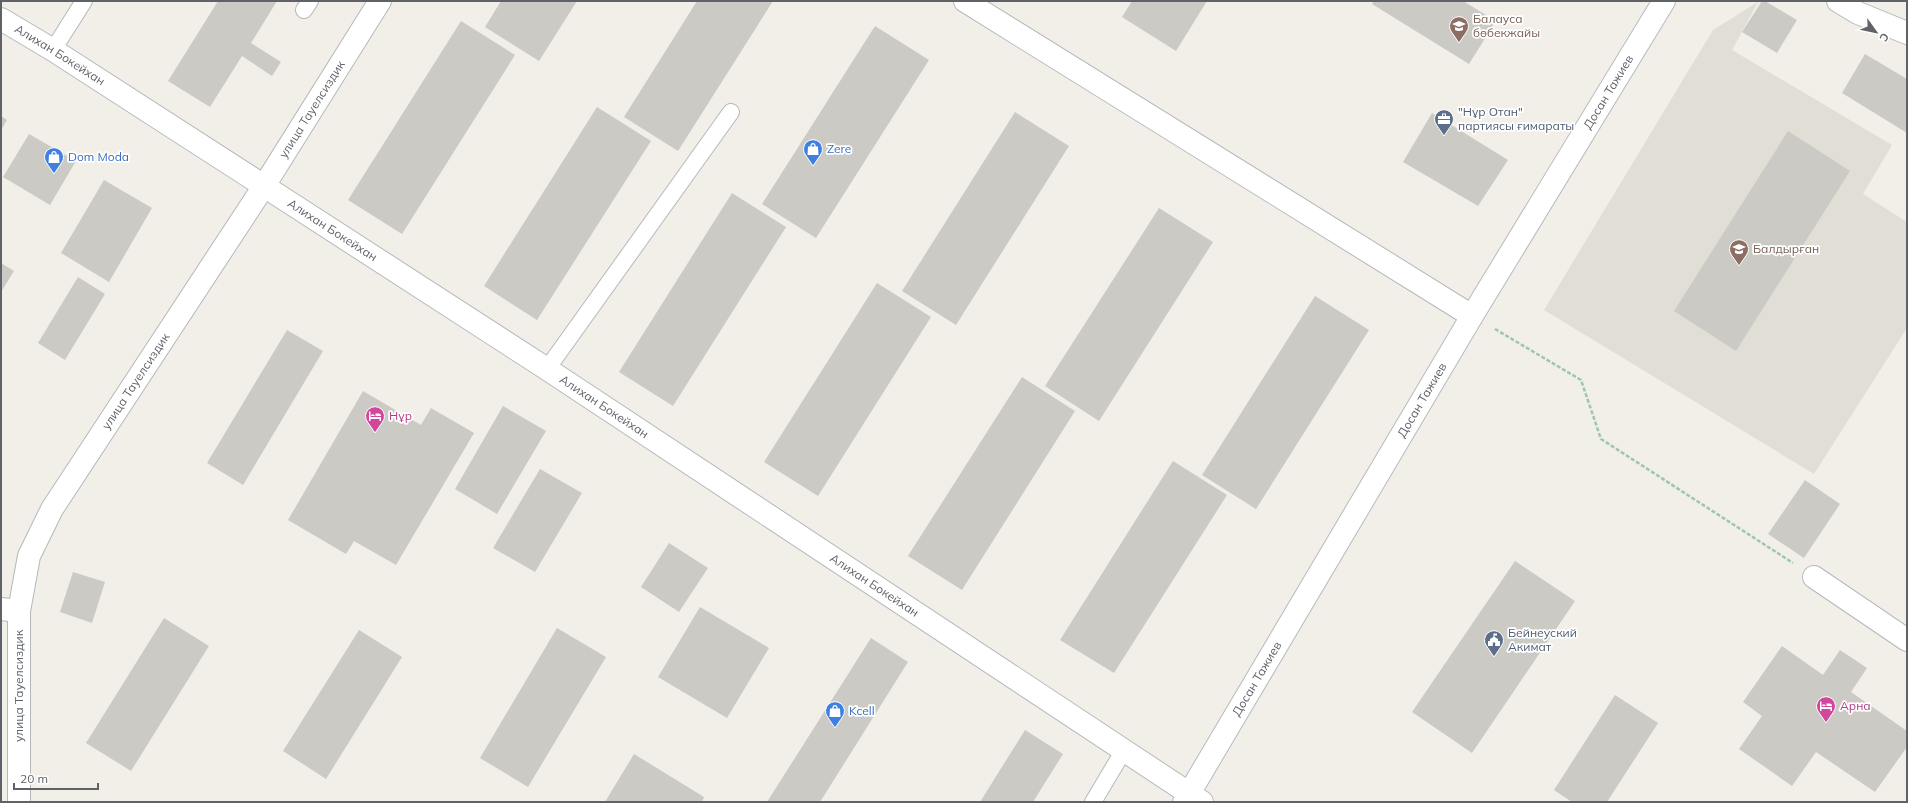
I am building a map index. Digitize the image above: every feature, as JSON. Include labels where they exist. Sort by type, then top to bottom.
[{"type":"street","name":"улица Тауелсиздик","points":[[19,802],[10,610],[29,556],[52,509],[264,186],[380,1]]},
{"type":"street","points":[[964,1],[1472,316]]},
{"type":"street","name":"Досан Тажиев","points":[[1192,799],[1472,316],[1664,1]]},
{"type":"street","points":[[1838,1],[1858,14],[1907,33]]},
{"type":"street","name":"Алихан Бокейхан","points":[[1,19],[53,50],[547,369],[1124,750],[1192,799]]},
{"type":"street","points":[[1814,577],[1907,640]]},
{"type":"lane","points":[[53,50],[84,1]]},
{"type":"lane","points":[[547,369],[731,112]]},
{"type":"lane","points":[[1094,802],[1124,750]]},
{"type":"path","points":[[1472,316],[1581,380],[1601,439],[1814,577]]},
{"type":"shaded area","name":"Балдырған","points":[[1758,2],[1732,50],[1892,145],[1863,194],[1907,222],[1907,328],[1814,474],[1544,310],[1713,30]]},
{"type":"building","points":[[218,1],[277,1],[251,43],[281,62],[272,76],[242,56],[210,107],[168,81]]},
{"type":"building","points":[[501,1],[577,1],[539,61],[485,27]]},
{"type":"building","points":[[697,1],[773,1],[678,151],[624,117]]},
{"type":"building","points":[[1132,1],[1207,1],[1176,51],[1122,17]]},
{"type":"building","name":"Балауса бөбекжайы","points":[[1374,1],[1463,1],[1496,21],[1469,64],[1372,4]]},
{"type":"building","points":[[1762,1],[1765,1],[1797,20],[1777,53],[1742,32]]},
{"type":"building","points":[[461,21],[515,55],[402,234],[348,200]]},
{"type":"building","points":[[875,26],[929,60],[816,238],[762,204]]},
{"type":"building","points":[[1865,54],[1907,79],[1907,133],[1842,93]]},
{"type":"building","points":[[597,107],[651,141],[537,320],[484,286]]},
{"type":"building","points":[[1015,112],[1069,146],[956,325],[902,291]]},
{"type":"building","name":"\"Нұр Отан\" партиясы ғимараты","points":[[1432,113],[1508,160],[1478,206],[1403,162]]},
{"type":"building","points":[[1,116],[7,120],[1,130]]},
{"type":"building","points":[[1788,131],[1850,171],[1736,351],[1674,311]]},
{"type":"building","points":[[29,134],[76,161],[50,205],[3,177]]},
{"type":"building","points":[[104,180],[152,208],[109,282],[61,253]]},
{"type":"building","points":[[732,193],[786,227],[673,406],[619,372]]},
{"type":"building","points":[[1159,208],[1213,242],[1099,421],[1045,386]]},
{"type":"building","points":[[1,263],[14,271],[1,292]]},
{"type":"building","points":[[78,277],[105,294],[65,360],[38,343]]},
{"type":"building","points":[[877,283],[931,317],[818,496],[764,462]]},
{"type":"building","points":[[1315,296],[1369,330],[1256,509],[1202,475]]},
{"type":"building","points":[[287,330],[323,351],[243,485],[207,463]]},
{"type":"building","points":[[1022,377],[1075,411],[962,590],[908,556]]},
{"type":"building","points":[[363,391],[421,425],[431,408],[474,433],[396,565],[354,541],[346,554],[288,520]]},
{"type":"building","points":[[503,406],[546,431],[497,514],[455,489]]},
{"type":"building","points":[[1173,461],[1227,495],[1114,673],[1060,640]]},
{"type":"building","points":[[540,469],[582,493],[535,572],[493,548]]},
{"type":"building","points":[[1805,480],[1840,504],[1804,558],[1768,534]]},
{"type":"building","points":[[669,543],[708,568],[679,612],[641,587]]},
{"type":"building","name":"Бейнеуский Акимат","points":[[1515,561],[1575,601],[1472,753],[1412,712]]},
{"type":"building","points":[[73,572],[105,582],[92,623],[60,612]]},
{"type":"building","points":[[700,607],[769,648],[727,718],[658,677]]},
{"type":"building","points":[[164,618],[209,646],[131,771],[86,743]]},
{"type":"building","points":[[557,628],[606,657],[528,787],[480,758]]},
{"type":"building","points":[[359,630],[402,657],[326,779],[283,751]]},
{"type":"building","points":[[871,638],[908,662],[820,802],[767,802]]},
{"type":"building","name":"Арна","points":[[1782,646],[1823,675],[1840,650],[1867,668],[1851,692],[1907,731],[1907,747],[1875,792],[1816,752],[1792,786],[1739,749],[1762,716],[1743,702]]},
{"type":"building","points":[[1615,695],[1658,723],[1607,802],[1572,802],[1554,790]]},
{"type":"building","points":[[1025,730],[1063,754],[1033,802],[980,802]]},
{"type":"building","points":[[634,754],[704,797],[702,802],[605,802]]},
{"type":"place","name":"Балауса бөбекжайы","points":[[1459,43]]},
{"type":"place","name":"\"Нұр Отан\" партиясы ғимараты","points":[[1444,136]]},
{"type":"place","name":"Zere","points":[[813,166]]},
{"type":"place","name":"Dom Moda","points":[[54,174]]},
{"type":"place","name":"Балдырған","points":[[1739,266]]},
{"type":"place","name":"Нұр","points":[[375,433]]},
{"type":"place","name":"Бейнеуский Акимат","points":[[1494,657]]},
{"type":"place","name":"Арна","points":[[1826,723]]},
{"type":"place","name":"Kcell","points":[[835,728]]}]
